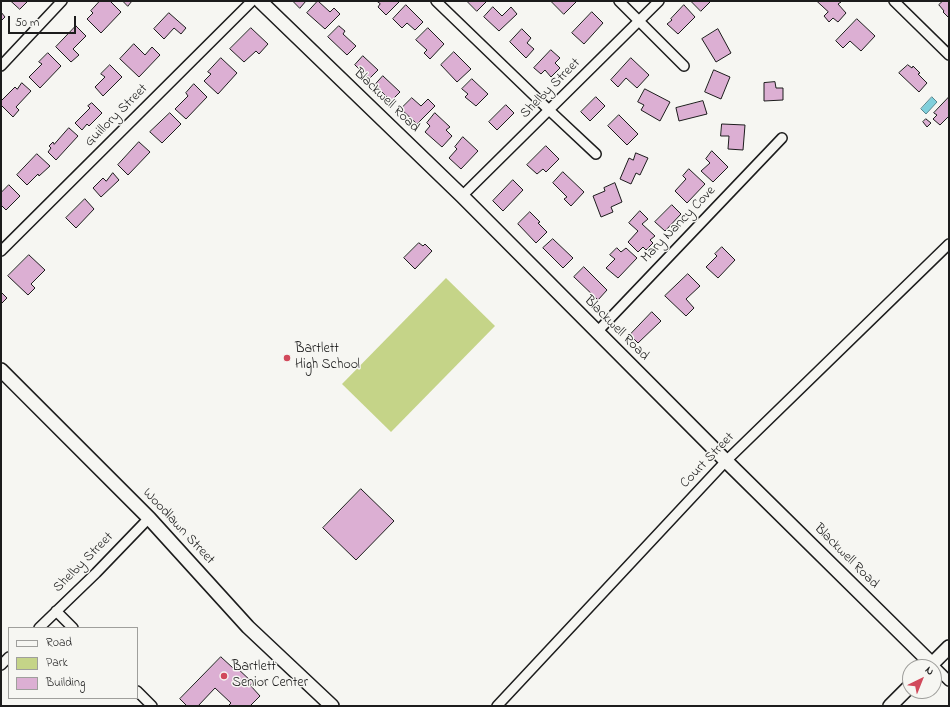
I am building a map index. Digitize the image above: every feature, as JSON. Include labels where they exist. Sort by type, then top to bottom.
[{"type":"street","points":[[1,66],[62,1]]},
{"type":"street","name":"Guillory Street","points":[[1,251],[252,1]]},
{"type":"street","name":"Blackwell Road","points":[[260,1],[462,196],[923,659]]},
{"type":"street","points":[[436,1],[596,154]]},
{"type":"street","points":[[619,1],[684,66]]},
{"type":"street","name":"Shelby Street","points":[[462,196],[658,1]]},
{"type":"street","points":[[894,1],[949,55]]},
{"type":"street","name":"Mary Nancy Cove","points":[[597,332],[782,138]]},
{"type":"street","name":"Court Street","points":[[497,706],[726,461],[949,244]]},
{"type":"street","name":"Woodlawn Street","points":[[1,370],[149,518],[248,627],[332,706]]},
{"type":"street","name":"Shelby Street","points":[[40,627],[96,573],[149,518]]},
{"type":"street","points":[[56,611],[72,627]]},
{"type":"street","points":[[937,659],[949,647]]},
{"type":"street","points":[[138,692],[152,706]]},
{"type":"street","points":[[890,706],[902,694]]},
{"type":"green space","points":[[446,278],[495,326],[391,432],[342,384]]},
{"type":"water","points":[[932,97],[937,102],[926,114],[921,109]]},
{"type":"building","points":[[11,1],[28,1],[20,9]]},
{"type":"building","points":[[100,1],[110,1],[121,12],[101,33],[87,19],[93,13],[91,11]]},
{"type":"building","points":[[123,1],[132,1],[128,6]]},
{"type":"building","points":[[293,1],[306,1],[300,8]]},
{"type":"building","points":[[318,1],[330,12],[334,8],[340,14],[325,29],[307,13]]},
{"type":"building","points":[[377,1],[400,1],[386,15],[378,7],[380,4]]},
{"type":"building","points":[[467,1],[487,1],[477,11]]},
{"type":"building","points":[[551,1],[577,1],[564,14]]},
{"type":"building","points":[[691,1],[711,1],[701,11]]},
{"type":"building","points":[[817,1],[840,1],[841,2],[838,4],[846,13],[838,22],[833,18],[829,22],[824,16],[828,12]]},
{"type":"building","points":[[943,1],[949,1],[949,18],[939,5]]},
{"type":"building","points":[[406,5],[423,22],[415,30],[407,23],[402,28],[393,19]]},
{"type":"building","points":[[684,5],[695,17],[678,34],[667,24]]},
{"type":"building","points":[[493,7],[502,16],[511,7],[517,14],[499,31],[484,17]]},
{"type":"building","points":[[1,12],[5,17],[1,21]]},
{"type":"building","points":[[592,12],[603,23],[584,44],[572,33]]},
{"type":"building","points":[[169,13],[186,28],[181,34],[174,28],[164,39],[154,29]]},
{"type":"building","points":[[857,19],[875,36],[861,51],[850,41],[843,48],[836,41]]},
{"type":"building","points":[[76,26],[86,36],[73,49],[79,55],[71,62],[56,47]]},
{"type":"building","points":[[339,26],[345,31],[343,34],[356,46],[347,55],[328,37]]},
{"type":"building","points":[[251,28],[268,44],[259,54],[256,51],[244,62],[230,49]]},
{"type":"building","points":[[428,28],[444,44],[430,59],[424,53],[427,50],[416,40]]},
{"type":"building","points":[[522,29],[531,38],[527,43],[534,49],[526,58],[510,42]]},
{"type":"building","points":[[718,29],[731,53],[716,62],[702,39]]},
{"type":"building","points":[[134,44],[145,55],[152,47],[160,55],[139,77],[120,59]]},
{"type":"building","points":[[551,50],[560,58],[555,63],[560,68],[551,77],[545,70],[541,74],[534,68]]},
{"type":"building","points":[[454,52],[471,69],[457,82],[441,65]]},
{"type":"building","points":[[48,53],[61,66],[40,88],[29,77],[42,64],[39,62]]},
{"type":"building","points":[[363,56],[378,70],[369,79],[355,65]]},
{"type":"building","points":[[221,58],[237,73],[218,94],[204,81],[211,74],[208,72]]},
{"type":"building","points":[[631,58],[649,75],[637,88],[626,78],[618,87],[611,80]]},
{"type":"building","points":[[110,65],[122,77],[103,96],[95,87],[105,77],[101,74]]},
{"type":"building","points":[[908,65],[912,68],[913,66],[920,73],[918,74],[927,83],[919,92],[899,73]]},
{"type":"building","points":[[714,70],[730,77],[721,99],[705,92]]},
{"type":"building","points":[[383,76],[400,92],[391,101],[375,85]]},
{"type":"building","points":[[472,79],[488,94],[476,106],[465,97],[468,94],[462,89]]},
{"type":"building","points":[[775,82],[776,88],[783,88],[783,100],[764,101],[764,83]]},
{"type":"building","points":[[22,83],[31,91],[16,107],[19,110],[13,117],[1,105],[1,101],[15,87],[17,89]]},
{"type":"building","points":[[194,84],[207,97],[186,119],[175,109],[188,96],[186,93]]},
{"type":"building","points":[[645,89],[670,102],[660,121],[641,110],[644,105],[638,102]]},
{"type":"building","points":[[596,97],[605,106],[590,121],[581,112]]},
{"type":"building","points":[[949,97],[949,118],[948,117],[940,125],[933,119],[937,115],[934,113]]},
{"type":"building","points":[[412,98],[421,106],[428,99],[435,106],[417,124],[401,109]]},
{"type":"building","points":[[703,101],[707,114],[679,121],[676,108]]},
{"type":"building","points":[[92,103],[102,113],[89,126],[87,124],[82,130],[75,123],[90,108],[88,106]]},
{"type":"building","points":[[506,105],[514,113],[497,130],[489,122]]},
{"type":"building","points":[[170,113],[181,124],[162,143],[150,132]]},
{"type":"building","points":[[435,113],[450,127],[446,130],[452,136],[442,147],[425,132],[430,126],[427,123]]},
{"type":"building","points":[[619,115],[638,134],[627,145],[608,126]]},
{"type":"building","points":[[926,119],[931,123],[927,127],[923,122]]},
{"type":"building","points":[[722,124],[745,125],[743,150],[728,149],[729,136],[721,136]]},
{"type":"building","points":[[69,128],[78,136],[56,160],[48,152],[51,148],[49,146],[53,142],[54,144]]},
{"type":"building","points":[[463,137],[478,151],[461,169],[449,158],[457,149],[455,147]]},
{"type":"building","points":[[139,142],[150,152],[128,175],[118,165]]},
{"type":"building","points":[[546,146],[559,159],[546,172],[543,169],[537,174],[527,165]]},
{"type":"building","points":[[712,151],[728,167],[713,182],[701,171],[710,163],[706,159]]},
{"type":"building","points":[[636,153],[648,158],[640,175],[636,173],[631,184],[620,179],[629,158],[633,160]]},
{"type":"building","points":[[37,154],[50,166],[39,176],[38,174],[27,185],[17,175]]},
{"type":"building","points":[[689,169],[705,184],[687,203],[675,191],[686,179],[683,176]]},
{"type":"building","points":[[563,172],[584,192],[571,206],[564,199],[567,197],[553,183]]},
{"type":"building","points":[[113,173],[119,180],[101,197],[93,188],[103,178],[106,181]]},
{"type":"building","points":[[513,180],[523,190],[503,211],[493,201]]},
{"type":"building","points":[[615,183],[622,202],[611,207],[613,212],[601,217],[593,196],[605,191],[604,188]]},
{"type":"building","points":[[9,185],[20,196],[6,210],[1,205],[1,193]]},
{"type":"building","points":[[85,199],[94,209],[76,228],[66,218]]},
{"type":"building","points":[[672,205],[681,214],[665,231],[655,222]]},
{"type":"building","points":[[640,211],[648,219],[642,224],[655,236],[650,240],[653,243],[646,250],[643,247],[638,252],[628,242],[638,231],[629,223]]},
{"type":"building","points":[[530,212],[547,232],[536,243],[518,224]]},
{"type":"building","points":[[553,239],[573,258],[563,268],[543,248]]},
{"type":"building","points":[[419,243],[423,246],[425,244],[432,251],[415,269],[404,258]]},
{"type":"building","points":[[722,247],[735,260],[718,278],[706,267],[717,256],[715,254]]},
{"type":"building","points":[[617,248],[621,252],[626,248],[637,258],[618,278],[606,268],[615,259],[610,255]]},
{"type":"building","points":[[29,255],[45,270],[31,284],[35,288],[28,295],[8,276]]},
{"type":"building","points":[[584,267],[607,290],[598,300],[574,277]]},
{"type":"building","points":[[688,274],[700,286],[686,299],[694,308],[686,316],[665,296]]},
{"type":"building","points":[[1,292],[7,298],[1,304]]},
{"type":"building","points":[[652,312],[661,321],[638,343],[630,335]]},
{"type":"building","points":[[361,489],[394,521],[356,560],[323,528]]},
{"type":"building","name":"Bartlett Senior Center","points":[[221,657],[233,668],[235,666],[253,683],[250,685],[260,696],[250,706],[228,706],[231,703],[215,688],[198,706],[187,706],[180,699]]},
{"type":"place","name":"Bartlett High School","points":[[287,358]]},
{"type":"place","name":"Bartlett Senior Center","points":[[224,676]]}]
